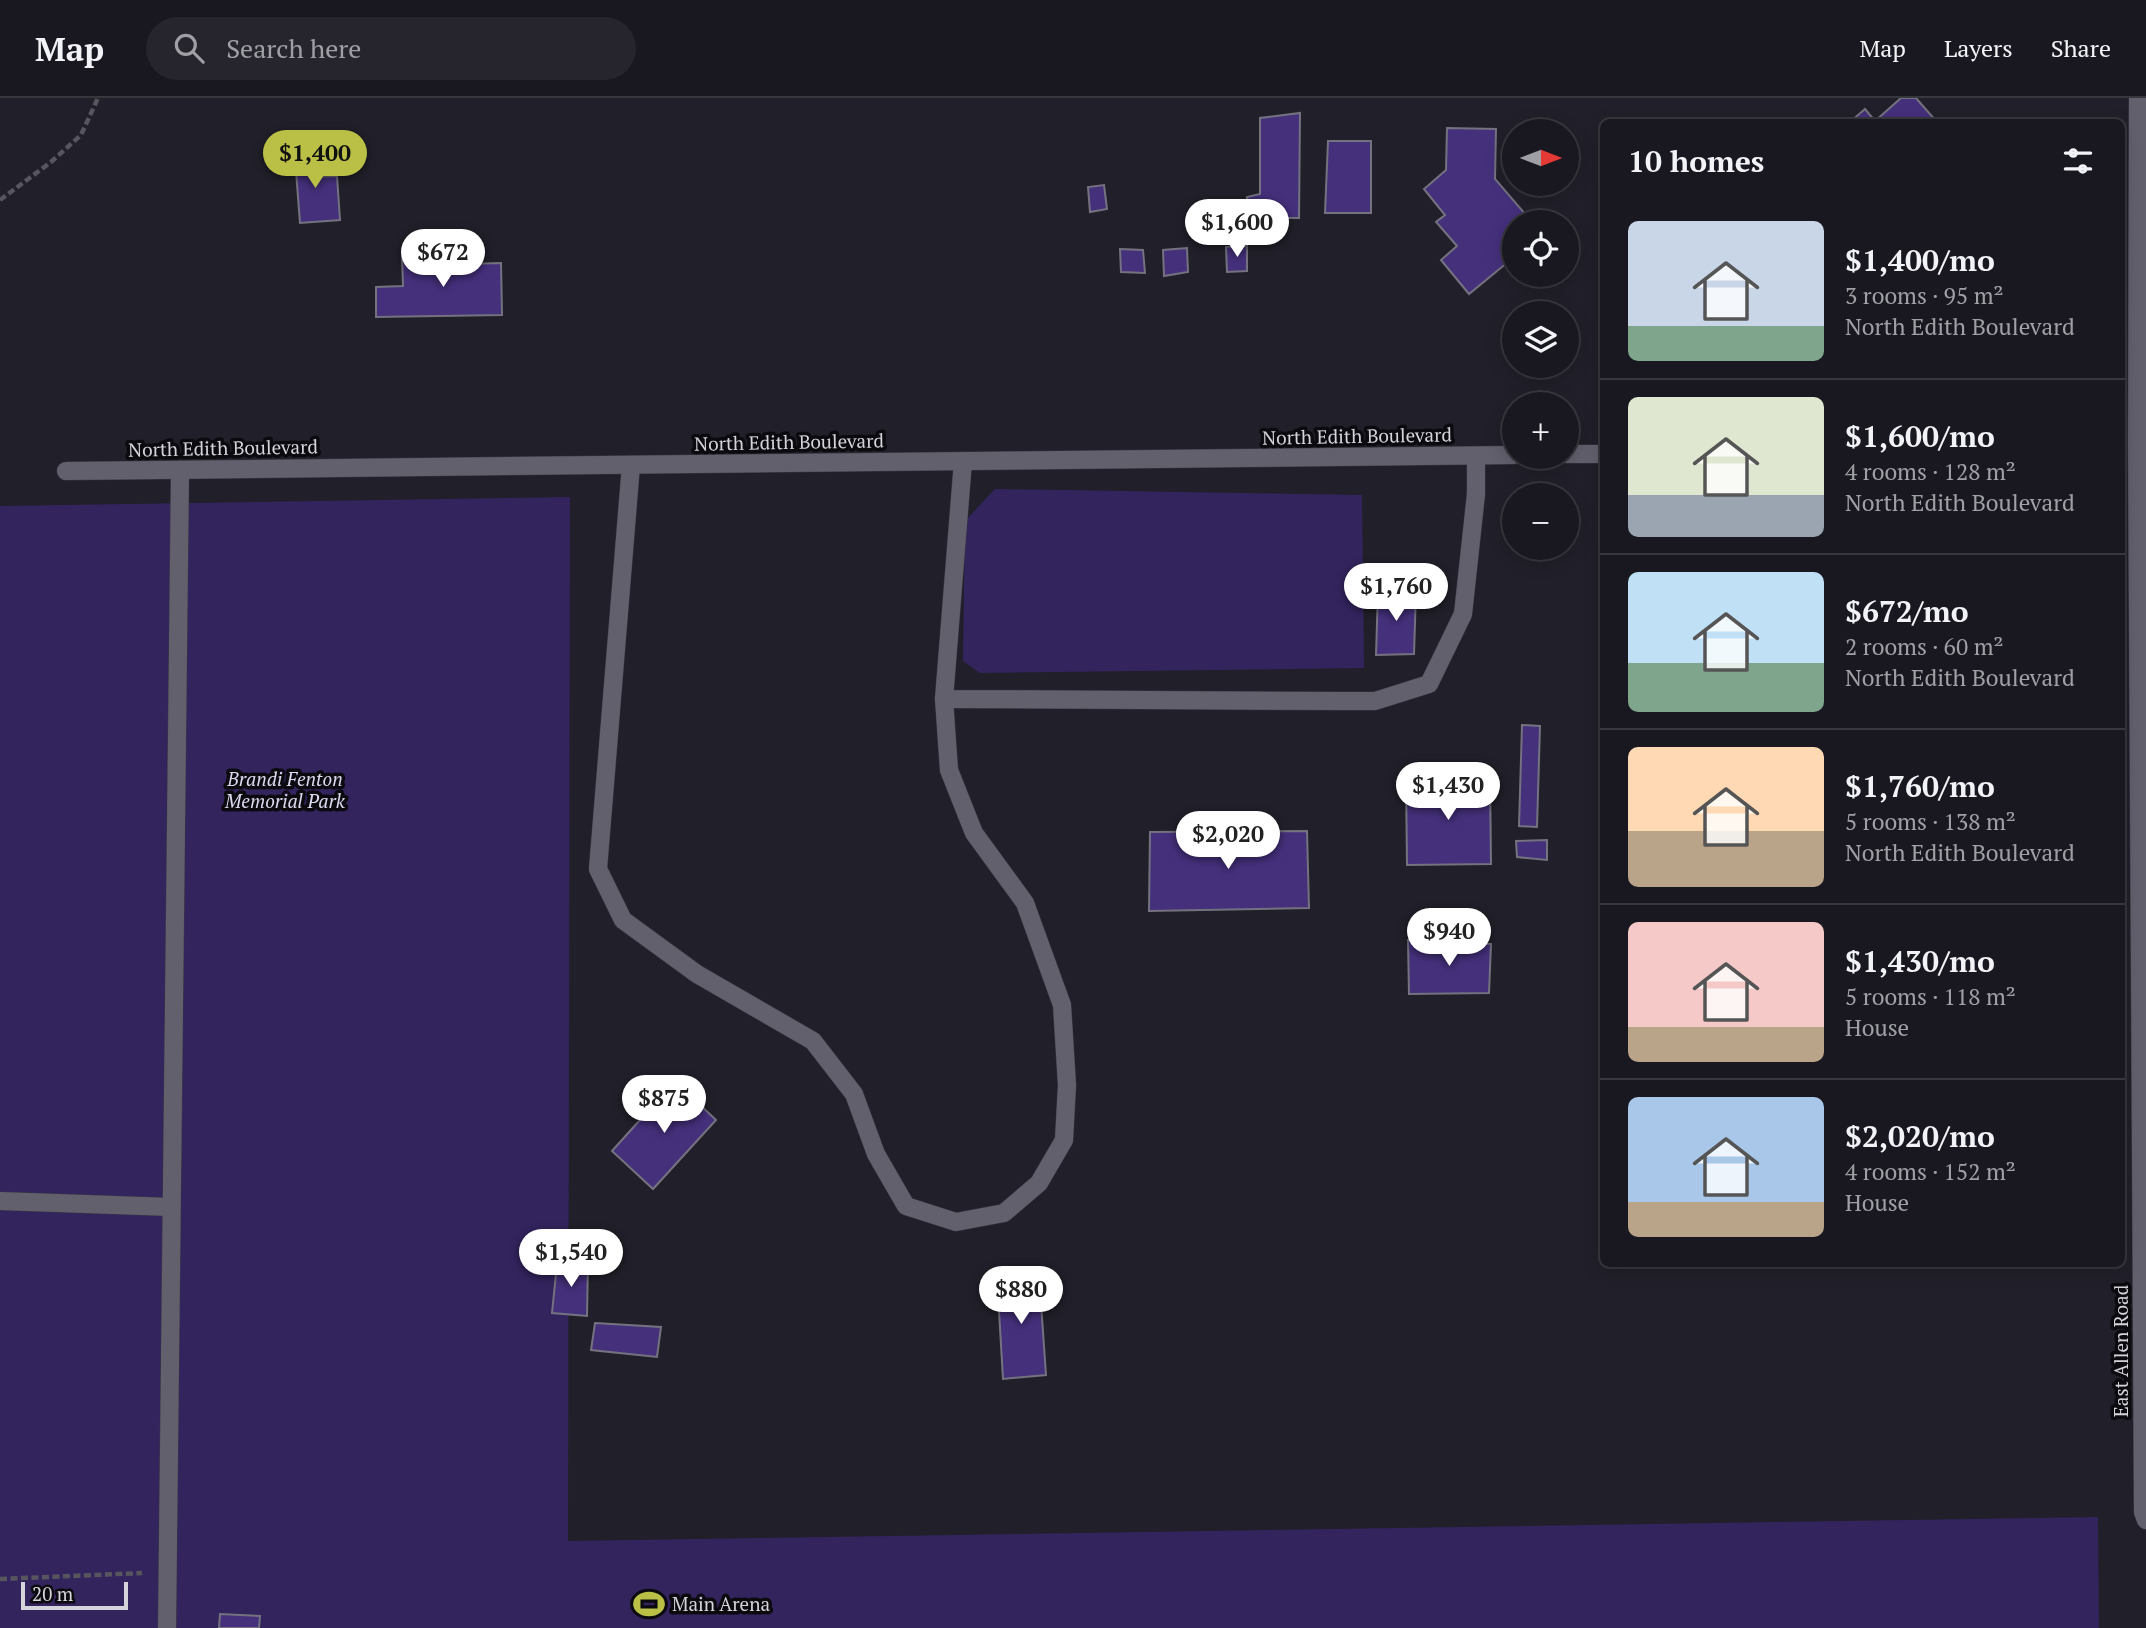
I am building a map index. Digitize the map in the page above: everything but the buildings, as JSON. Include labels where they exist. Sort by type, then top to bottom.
[{"type":"street","name":"East Allen Road","points":[[2138,98],[2142,382],[2129,448],[2145,1516]]},
{"type":"street","points":[[1579,454],[1600,454]]},
{"type":"street","name":"North Edith Boulevard","points":[[66,471],[1502,455]]},
{"type":"street","points":[[944,699],[1375,701],[1429,684],[1463,614],[1476,494],[1476,456]]},
{"type":"street","points":[[631,465],[598,869],[623,920],[697,974],[813,1041],[854,1094],[876,1154],[906,1206],[956,1222],[1004,1213],[1039,1183],[1064,1140],[1067,1085],[1062,1005],[1026,903],[974,832],[949,770],[944,699],[963,461]]},
{"type":"street","points":[[167,1628],[180,470]]},
{"type":"street","points":[[0,1201],[171,1207]]},
{"type":"path","points":[[0,200],[51,162],[81,135],[98,98]]},
{"type":"path","points":[[94,106],[103,98]]},
{"type":"path","points":[[0,1579],[167,1572]]},
{"type":"green space","points":[[995,489],[1362,495],[1364,668],[980,673],[963,661],[965,521]]},
{"type":"green space","name":"Brandi Fenton Memorial Park","points":[[570,497],[568,1541],[2098,1517],[2099,1628],[0,1628],[0,506]]},
{"type":"place","name":"Main Arena","points":[[649,1604]]}]
